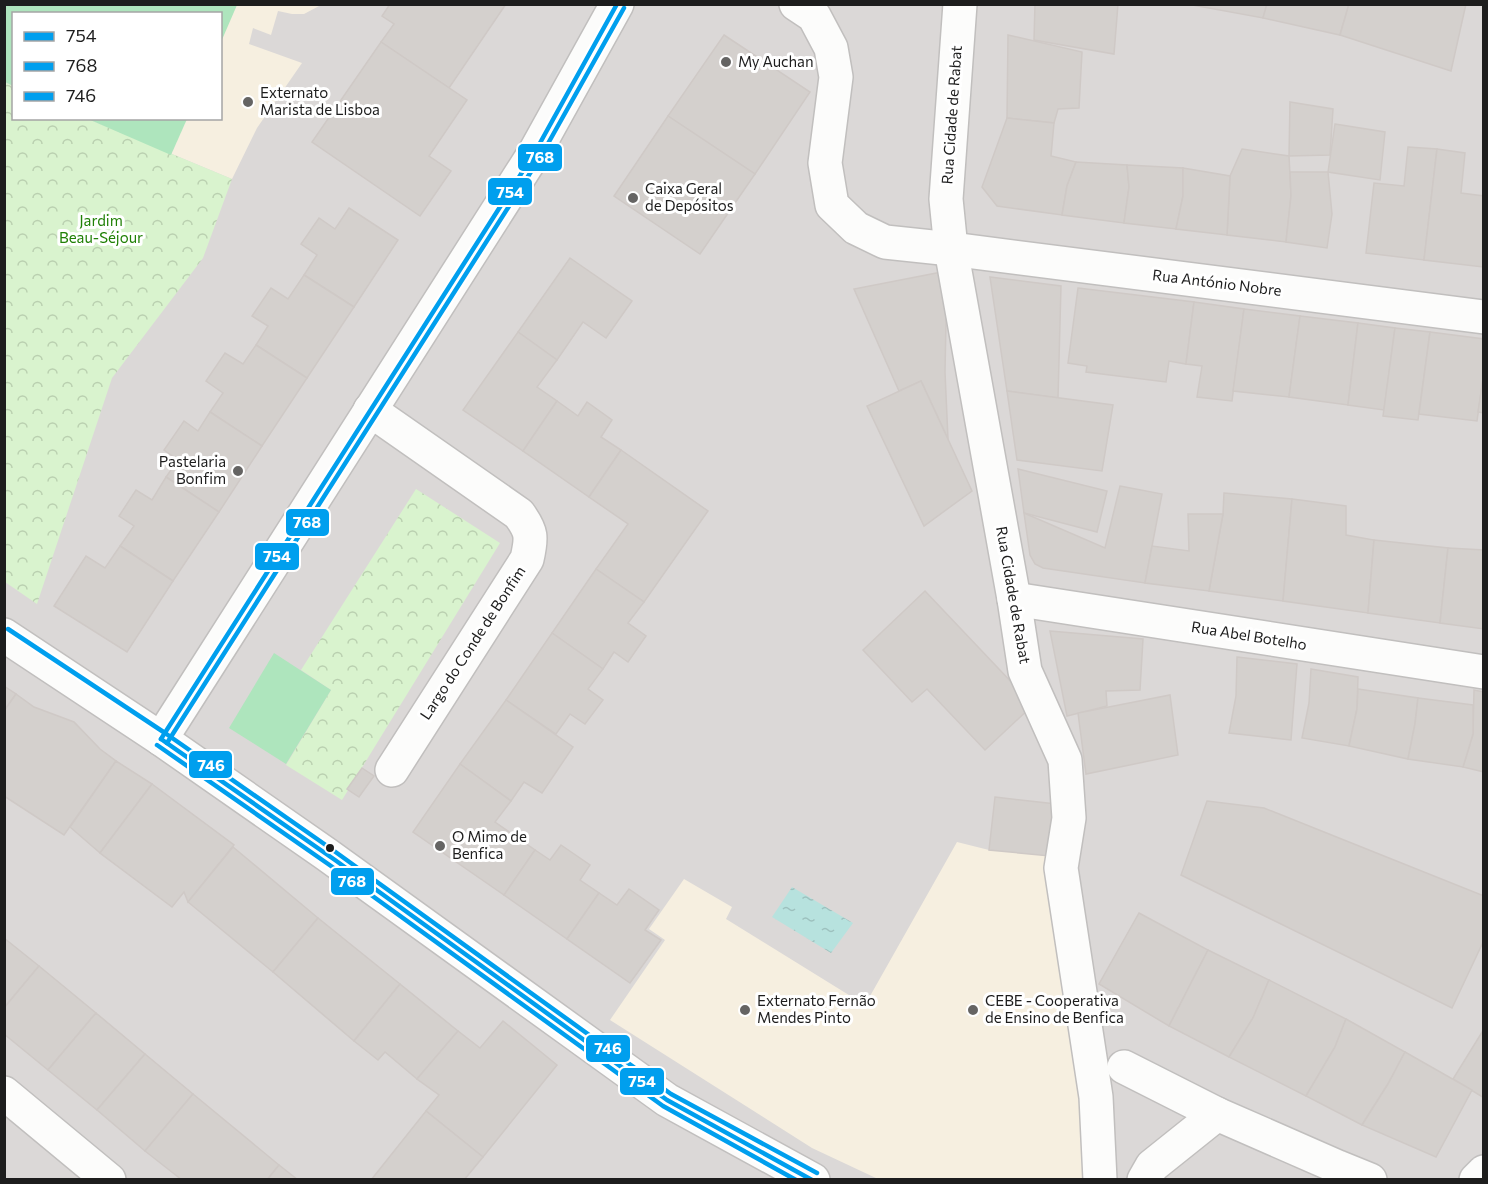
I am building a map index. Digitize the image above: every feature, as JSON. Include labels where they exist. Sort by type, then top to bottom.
[{"type":"street","points":[[161,739],[535,152],[616,4]]},
{"type":"street","name":"Rua António Nobre","points":[[796,4],[814,16],[831,48],[836,77],[825,163],[832,205],[856,228],[885,242],[1484,317]]},
{"type":"street","name":"Rua Cidade de Rabat","points":[[960,4],[946,198],[951,249],[1025,671],[1065,760],[1069,818],[1061,868],[1096,1097],[1100,1179]]},
{"type":"street","name":"Largo do Conde de Bonfim","points":[[370,410],[519,514],[528,526],[531,541],[527,559],[392,770]]},
{"type":"street","name":"Rua Abel Botelho","points":[[1014,599],[1484,672]]},
{"type":"street","points":[[4,635],[161,739],[335,860],[667,1100],[798,1176]]},
{"type":"street","points":[[1124,1068],[1217,1114],[1370,1179]]},
{"type":"street","points":[[4,1093],[109,1179]]},
{"type":"street","points":[[1144,1179],[1152,1166],[1217,1114]]},
{"type":"street","points":[[1476,1179],[1484,1172]]},
{"type":"shaded area","points":[[5,5],[1483,5],[1483,1179],[5,1179]]},
{"type":"shaded area","name":"Externato Marista de Lisboa","points":[[5,5],[321,5],[304,14],[278,11],[271,35],[253,28],[249,44],[302,63],[257,128],[232,179],[90,120],[222,120],[222,12],[12,12],[12,86],[5,82]]},
{"type":"shaded area","name":"CEBE - Cooperativa de Ensino de Benfica","points":[[957,842],[989,850],[1050,856],[1095,1179],[878,1179],[812,1148],[610,1020],[665,940],[649,929],[684,879],[732,907],[726,919],[865,1005]]},
{"type":"green space","points":[[5,4],[237,4],[222,40],[222,12],[12,12],[12,86],[5,82]]},
{"type":"green space","name":"Jardim Beau-Séjour","points":[[4,82],[12,86],[12,120],[90,120],[232,179],[203,258],[112,378],[37,604],[5,582]]},
{"type":"green space","points":[[90,120],[186,120],[171,155]]},
{"type":"green space","points":[[416,489],[500,543],[342,800],[286,765],[331,690],[301,670]]},
{"type":"green space","points":[[274,653],[331,690],[286,764],[229,728]]},
{"type":"water","points":[[792,887],[853,923],[831,953],[772,917]]},
{"type":"building","points":[[390,4],[506,4],[449,88],[381,42],[394,24],[382,16]]},
{"type":"building","points":[[1035,4],[1118,4],[1114,54],[1034,40]]},
{"type":"building","points":[[1187,4],[1267,4],[1263,18]]},
{"type":"building","points":[[1267,4],[1349,4],[1340,35],[1263,18]]},
{"type":"building","points":[[1349,4],[1466,4],[1451,71],[1340,35]]},
{"type":"building","points":[[724,35],[810,92],[755,174],[668,116]]},
{"type":"building","points":[[1008,35],[1082,52],[1079,108],[1058,109],[1054,123],[1007,118]]},
{"type":"building","points":[[381,42],[467,100],[429,156],[451,171],[420,216],[312,142]]},
{"type":"building","points":[[1290,102],[1333,109],[1330,155],[1289,156]]},
{"type":"building","points":[[668,116],[755,174],[700,254],[614,196]]},
{"type":"building","points":[[1007,118],[1054,123],[1051,156],[1076,162],[1067,186],[1062,215],[997,206],[982,187]]},
{"type":"building","points":[[1335,124],[1385,132],[1380,180],[1328,172]]},
{"type":"building","points":[[1408,147],[1437,149],[1424,260],[1366,253],[1374,183],[1404,186]]},
{"type":"building","points":[[1242,149],[1289,156],[1291,196],[1286,242],[1227,235],[1230,176]]},
{"type":"building","points":[[1437,149],[1465,153],[1461,193],[1484,196],[1483,267],[1424,260]]},
{"type":"building","points":[[1076,162],[1127,165],[1129,187],[1124,223],[1062,215],[1067,186]]},
{"type":"building","points":[[1127,165],[1183,168],[1183,196],[1176,229],[1124,223],[1129,187]]},
{"type":"building","points":[[1183,168],[1230,176],[1227,235],[1176,229],[1183,196]]},
{"type":"building","points":[[1290,172],[1328,172],[1332,214],[1327,248],[1286,242],[1291,196]]},
{"type":"building","points":[[349,208],[398,240],[354,307],[304,275],[317,255],[301,244],[319,218],[335,229]]},
{"type":"building","points":[[570,258],[632,301],[606,338],[583,322],[557,360],[518,332]]},
{"type":"building","points":[[947,271],[945,372],[948,439],[921,381],[899,391],[854,289]]},
{"type":"building","points":[[304,275],[354,307],[307,378],[256,345],[268,326],[252,316],[271,288],[288,299]]},
{"type":"building","points":[[990,277],[1061,286],[1058,398],[1007,391]]},
{"type":"building","points":[[1078,288],[1194,302],[1186,364],[1169,361],[1166,382],[1086,372],[1087,366],[1068,363]]},
{"type":"building","points":[[1194,302],[1244,309],[1232,401],[1197,397],[1202,366],[1186,364]]},
{"type":"building","points":[[1244,309],[1300,316],[1289,397],[1233,391]]},
{"type":"building","points":[[1300,316],[1358,323],[1348,405],[1289,397]]},
{"type":"building","points":[[1358,323],[1395,328],[1384,410],[1348,405]]},
{"type":"building","points":[[1395,328],[1430,332],[1418,420],[1383,416]]},
{"type":"building","points":[[518,332],[557,360],[537,387],[557,401],[523,451],[463,410]]},
{"type":"building","points":[[1430,332],[1484,339],[1484,372],[1477,421],[1419,414]]},
{"type":"building","points":[[256,345],[307,378],[262,446],[210,412],[223,393],[206,381],[225,353],[243,364]]},
{"type":"building","points":[[1484,372],[1484,413],[1478,412]]},
{"type":"building","points":[[921,381],[972,491],[924,526],[867,406]]},
{"type":"building","points":[[1007,391],[1113,405],[1102,471],[1017,460]]},
{"type":"building","points":[[557,401],[578,416],[587,402],[612,420],[601,437],[621,450],[589,497],[523,451]]},
{"type":"building","points":[[210,412],[262,446],[219,512],[166,477],[178,460],[164,450],[184,421],[198,431]]},
{"type":"building","points":[[621,450],[708,511],[644,602],[596,569],[628,524],[589,497]]},
{"type":"building","points":[[1018,469],[1107,491],[1097,532],[1024,513]]},
{"type":"building","points":[[166,477],[219,512],[173,581],[120,546],[134,526],[119,516],[136,490],[152,500]]},
{"type":"building","points":[[1120,486],[1162,494],[1145,583],[1043,568],[1035,564],[1030,555],[1024,513],[1105,548]]},
{"type":"building","points":[[1224,493],[1292,499],[1283,601],[1209,591],[1223,514]]},
{"type":"building","points":[[1292,499],[1346,506],[1346,535],[1374,540],[1368,613],[1283,601]]},
{"type":"building","points":[[1188,514],[1223,514],[1209,591],[1145,583],[1152,546],[1189,551]]},
{"type":"building","points":[[1374,540],[1448,548],[1440,623],[1368,613]]},
{"type":"building","points":[[120,546],[173,581],[127,652],[54,606],[86,556],[105,568]]},
{"type":"building","points":[[1448,548],[1484,550],[1484,629],[1440,623]]},
{"type":"building","points":[[596,569],[644,602],[628,623],[646,636],[628,662],[614,652],[603,669],[552,633]]},
{"type":"building","points":[[925,591],[1033,705],[985,750],[927,689],[912,702],[863,650]]},
{"type":"building","points":[[1050,631],[1143,639],[1140,690],[1106,691],[1107,706],[1067,716]]},
{"type":"building","points":[[552,633],[603,669],[588,689],[603,700],[585,724],[570,714],[556,734],[506,700]]},
{"type":"building","points":[[1237,657],[1297,664],[1291,740],[1229,733],[1236,696]]},
{"type":"building","points":[[1311,669],[1358,677],[1357,709],[1349,746],[1302,738],[1309,703]]},
{"type":"building","points":[[4,686],[16,694],[4,711]]},
{"type":"building","points":[[1358,689],[1418,698],[1408,759],[1349,746],[1357,709]]},
{"type":"building","points":[[1474,690],[1484,692],[1484,772],[1463,767],[1473,734]]},
{"type":"building","points":[[16,694],[34,707],[74,722],[100,749],[116,761],[64,835],[4,796],[4,711]]},
{"type":"building","points":[[1170,695],[1178,755],[1086,774],[1078,713]]},
{"type":"building","points":[[1418,698],[1473,705],[1473,734],[1463,767],[1408,759]]},
{"type":"building","points":[[506,700],[573,747],[542,793],[524,782],[511,801],[460,764]]},
{"type":"building","points":[[116,761],[152,784],[100,853],[70,827]]},
{"type":"building","points":[[460,764],[511,801],[495,822],[535,850],[504,895],[413,832]]},
{"type":"building","points":[[362,768],[374,776],[359,797],[347,789]]},
{"type":"building","points":[[152,784],[234,845],[188,902],[184,892],[172,907],[100,853]]},
{"type":"building","points":[[995,797],[1056,804],[1050,856],[989,850]]},
{"type":"building","points":[[1207,801],[1264,808],[1484,896],[1484,940],[1452,1008],[1181,875]]},
{"type":"building","points":[[561,845],[590,865],[580,880],[599,893],[567,939],[504,895],[535,850],[550,860]]},
{"type":"building","points":[[233,847],[318,918],[273,972],[188,902]]},
{"type":"building","points":[[629,889],[659,910],[645,930],[661,940],[630,983],[567,939],[599,893],[617,905]]},
{"type":"building","points":[[1139,913],[1208,950],[1169,1026],[1099,984]]},
{"type":"building","points":[[318,918],[400,984],[354,1041],[273,972]]},
{"type":"building","points":[[4,938],[39,966],[4,1008]]},
{"type":"building","points":[[1208,950],[1269,980],[1253,1018],[1229,1057],[1169,1026]]},
{"type":"building","points":[[39,966],[96,1013],[48,1070],[4,1034],[4,1008]]},
{"type":"building","points":[[1269,980],[1346,1019],[1335,1047],[1306,1096],[1229,1057],[1253,1018]]},
{"type":"building","points":[[400,984],[458,1031],[417,1079],[385,1052],[378,1060],[354,1041]]},
{"type":"building","points":[[96,1013],[145,1054],[97,1110],[48,1070]]},
{"type":"building","points":[[1346,1019],[1405,1052],[1362,1125],[1306,1096],[1335,1047]]},
{"type":"building","points":[[503,1021],[557,1065],[483,1157],[426,1111],[439,1095],[417,1079],[458,1031],[480,1048]]},
{"type":"building","points":[[1484,1029],[1484,1098],[1453,1079]]},
{"type":"building","points":[[1405,1052],[1472,1090],[1436,1157],[1362,1125]]},
{"type":"building","points":[[145,1054],[193,1094],[145,1151],[97,1110]]},
{"type":"building","points":[[193,1094],[279,1165],[267,1180],[182,1180],[145,1151]]},
{"type":"building","points":[[426,1111],[483,1157],[464,1180],[371,1180]]},
{"type":"building","points":[[279,1165],[298,1180],[267,1180]]},
{"type":"transit line","name":"754","points":[[161,739],[535,152],[617,4]]},
{"type":"transit line","name":"768","points":[[167,743],[541,156],[624,8]]},
{"type":"transit line","name":"746","points":[[8,629],[165,733],[330,848],[671,1094],[817,1173]]},
{"type":"transit line","name":"754","points":[[161,739],[335,860],[667,1100],[812,1180]]},
{"type":"transit line","name":"768","points":[[157,745],[331,866],[663,1106],[796,1180]]},
{"type":"place","name":"My Auchan","points":[[726,62]]},
{"type":"place","name":"Externato Marista de Lisboa","points":[[248,102]]},
{"type":"place","name":"Caixa Geral de Depósitos","points":[[633,198]]},
{"type":"place","name":"Pastelaria Bonfim","points":[[238,471]]},
{"type":"place","name":"O Mimo de Benfica","points":[[440,846]]},
{"type":"place","name":"Externato Fernão Mendes Pinto","points":[[745,1010]]},
{"type":"place","name":"CEBE - Cooperativa de Ensino de Benfica","points":[[973,1010]]}]
